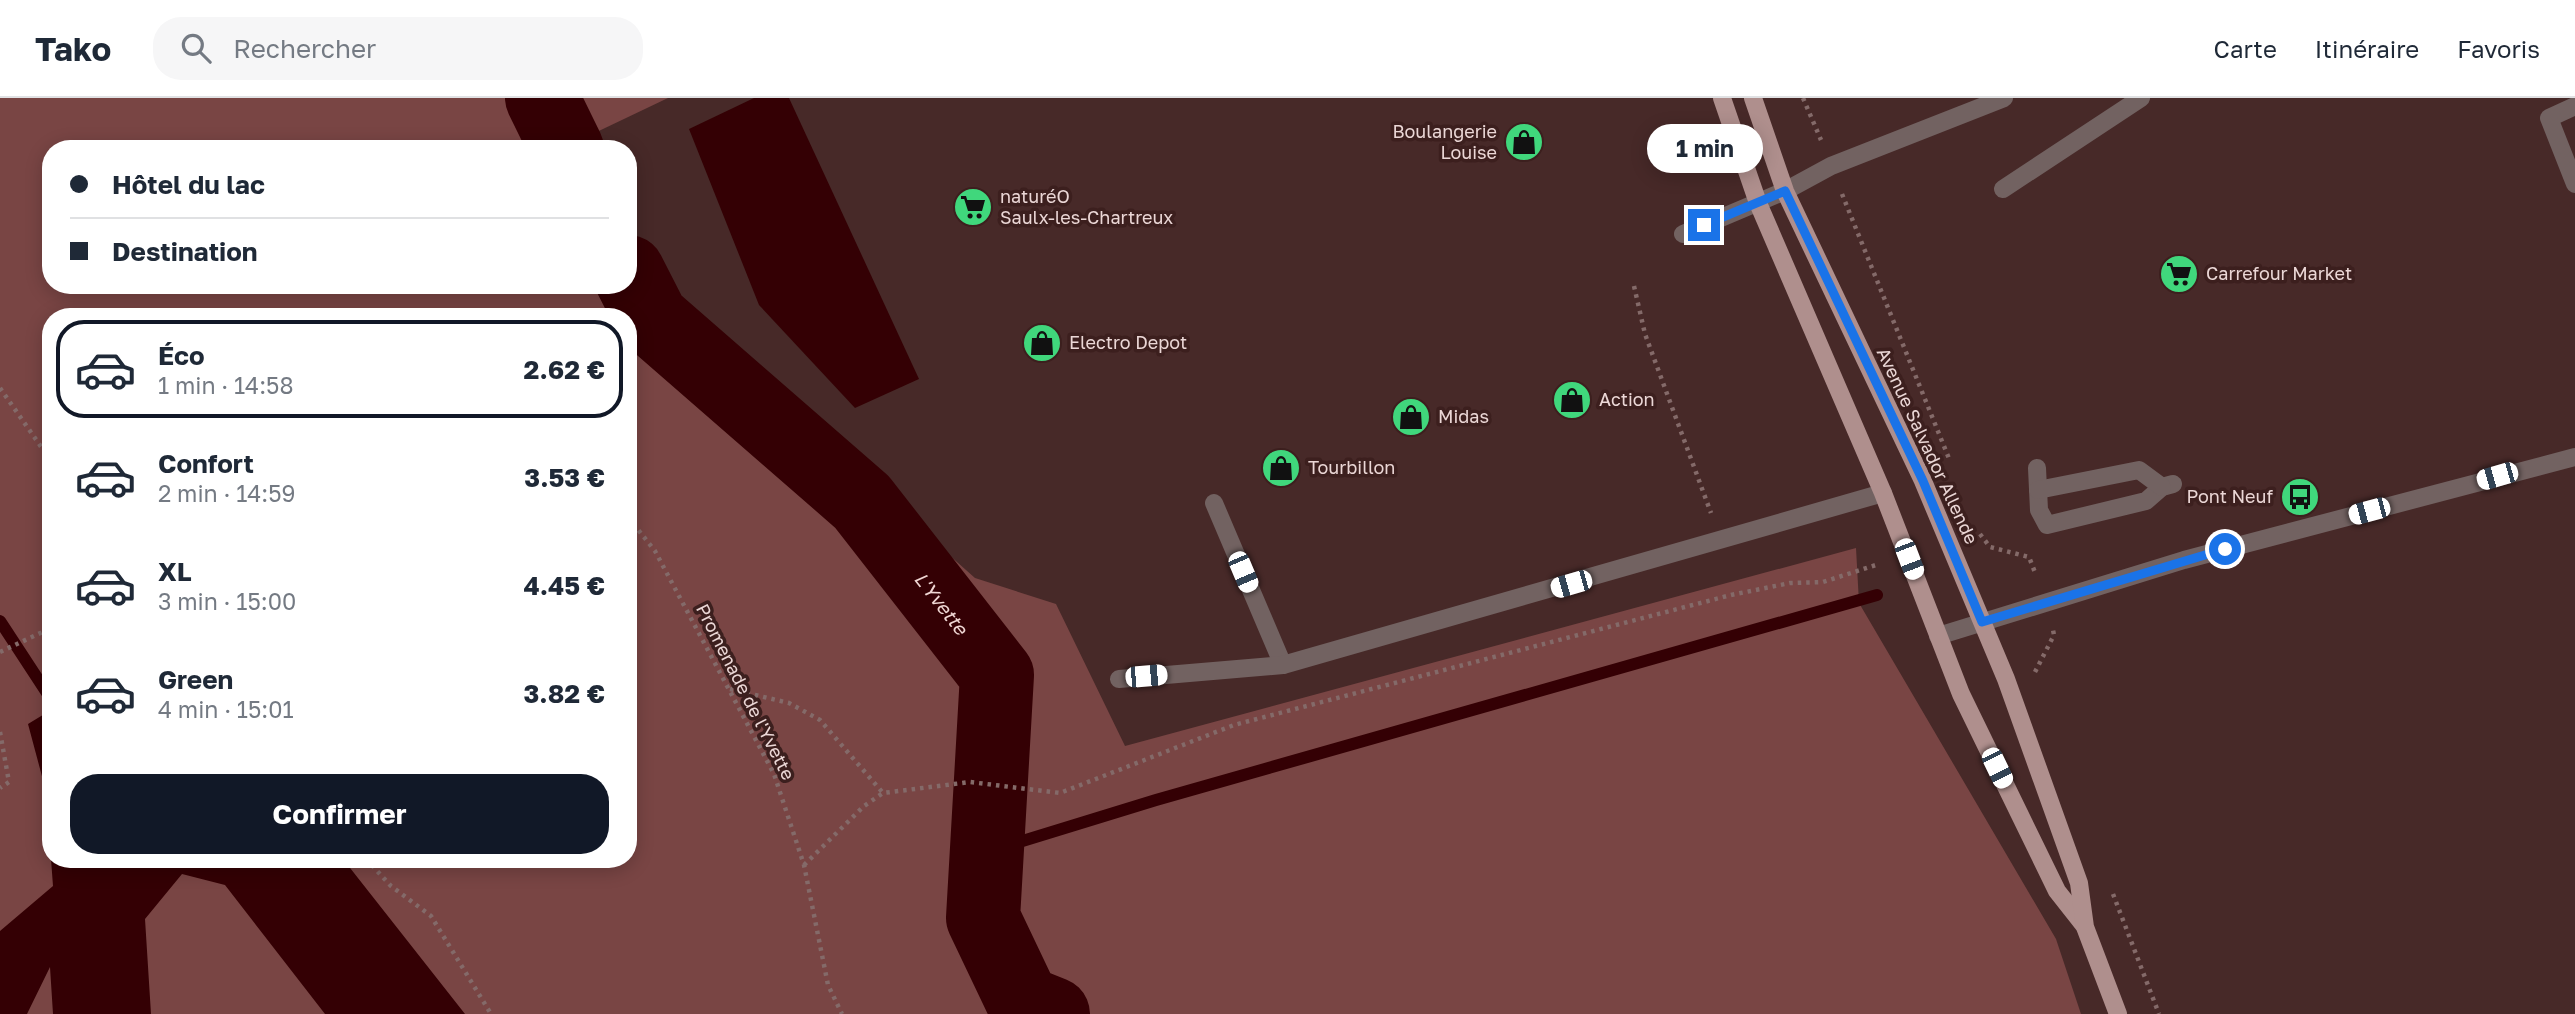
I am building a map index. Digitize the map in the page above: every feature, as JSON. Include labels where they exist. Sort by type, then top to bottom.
[{"type":"main road","points":[[1722,98],[1758,203],[1883,493],[1961,694],[2057,891],[2085,927]]},
{"type":"main road","name":"Avenue Salvador Allende","points":[[1754,98],[1785,191],[1923,481],[1982,622],[2079,883],[2085,927],[2118,1014]]},
{"type":"street","points":[[1682,233],[1785,191],[1831,166],[2004,98]]},
{"type":"street","points":[[2003,189],[2141,98]]},
{"type":"street","points":[[2575,106],[2549,118],[2575,184]]},
{"type":"street","points":[[1938,636],[2207,553],[2575,457]]},
{"type":"street","points":[[2037,468],[2038,490],[2039,510],[2047,525],[2146,501],[2168,485],[2139,470],[2038,490]]},
{"type":"street","points":[[1119,678],[1283,665],[1883,493]]},
{"type":"street","points":[[1214,503],[1283,665]]},
{"type":"path","points":[[1803,98],[1953,469]]},
{"type":"path","points":[[1634,286],[1645,334],[1713,519],[1745,534]]},
{"type":"path","points":[[0,388],[42,448]]},
{"type":"path","name":"Promenade de l'Yvette","points":[[637,528],[655,551],[774,774],[804,865],[828,985],[842,1014]]},
{"type":"path","points":[[1979,533],[1990,547],[2029,557],[2042,554]]},
{"type":"path","points":[[2029,557],[2047,602],[2054,635],[2035,670],[2036,682]]},
{"type":"path","points":[[804,865],[864,806],[883,793],[970,782],[1060,793],[1234,726],[1731,595],[1790,583],[1823,582],[1880,564],[1886,566]]},
{"type":"path","points":[[0,652],[42,633]]},
{"type":"path","points":[[730,689],[789,704],[820,720],[883,793]]},
{"type":"path","points":[[0,733],[9,782],[0,788]]},
{"type":"path","points":[[374,868],[391,887],[431,916],[491,1014]]},
{"type":"path","points":[[2110,886],[2159,1014]]},
{"type":"shaded area","points":[[0,98],[668,98],[582,140],[42,140],[42,294],[637,294],[637,245],[671,308],[975,578],[1056,604],[1125,746],[1856,548],[1859,603],[2056,939],[2081,1014],[0,1014]]},
{"type":"shaded area","points":[[754,98],[789,98],[919,379],[855,408],[759,305],[689,129]]},
{"type":"shaded area","points":[[42,715],[42,776],[28,724]]},
{"type":"shaded area","points":[[52,868],[350,868],[465,1014],[325,1014],[225,885],[182,874],[145,919],[151,1014],[53,1014],[50,967],[27,1014],[0,1014],[0,931],[53,886]]},
{"type":"waterway","name":"L'Yvette","points":[[542,98],[563,140]]},
{"type":"waterway","name":"L'Yvette","points":[[637,290],[652,319],[862,502],[997,675],[983,918],[1023,1002],[1053,1014]]},
{"type":"waterway","points":[[987,852],[1156,800],[1877,595]]},
{"type":"waterway","points":[[0,621],[42,685]]},
{"type":"place","name":"Boulangerie Louise","points":[[1524,142]]},
{"type":"place","name":"naturéO Saulx-les-Chartreux","points":[[973,207]]},
{"type":"place","name":"Carrefour Market","points":[[2179,274]]},
{"type":"place","name":"Electro Depot","points":[[1042,343]]},
{"type":"place","name":"Action","points":[[1572,400]]},
{"type":"place","name":"Midas","points":[[1411,417]]},
{"type":"place","name":"Tourbillon","points":[[1281,468]]},
{"type":"place","name":"Pont Neuf","points":[[2300,497]]},
{"type":"route","points":[[1704,225],[1785,191],[1923,481],[1982,622],[2225,549]]}]
